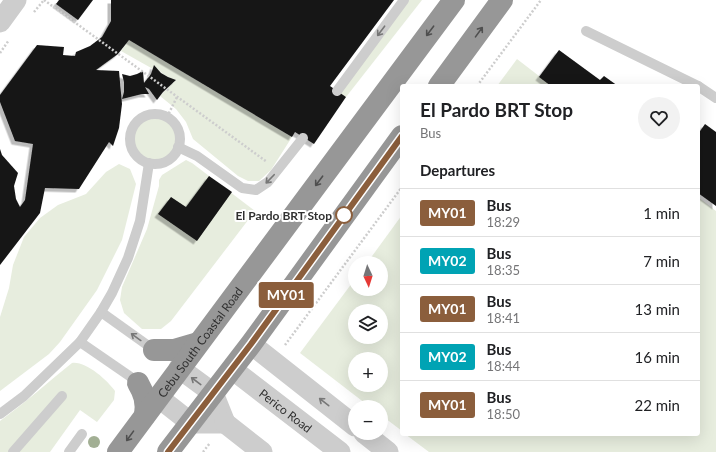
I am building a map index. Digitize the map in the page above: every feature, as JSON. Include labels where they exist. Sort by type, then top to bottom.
[{"type":"highway","name":"Cebu South Coastal Road","points":[[118,452],[158,397],[168,360],[198,343],[454,0]]},
{"type":"highway","points":[[440,84],[502,0]]},
{"type":"highway","points":[[168,452],[251,344],[400,139]]},
{"type":"highway","points":[[168,360],[174,350],[198,343]]},
{"type":"highway","points":[[138,383],[143,391],[145,399],[145,415]]},
{"type":"street","points":[[0,22],[16,0]]},
{"type":"street","points":[[251,344],[348,420]]},
{"type":"street","points":[[168,360],[213,393],[225,423],[262,452]]},
{"type":"street","name":"Perico Road","points":[[232,369],[340,452]]},
{"type":"street","points":[[158,397],[191,423],[225,423]]},
{"type":"street","points":[[373,440],[388,452]]},
{"type":"lane","points":[[337,91],[404,0]]},
{"type":"lane","points":[[586,31],[694,84]]},
{"type":"lane","points":[[700,87],[716,98]]},
{"type":"lane","points":[[153,114],[167,117],[177,127],[179,134],[178,147],[175,154],[170,159],[156,164],[149,163],[142,160],[133,150],[130,144],[132,130],[135,124],[146,116],[153,114]]},
{"type":"lane","points":[[178,147],[197,156],[242,188],[256,190],[268,182],[303,138]]},
{"type":"lane","points":[[0,414],[24,396],[80,342],[101,312],[112,293],[128,258],[140,220],[149,163]]},
{"type":"lane","points":[[101,312],[168,360]]},
{"type":"lane","points":[[80,342],[158,397]]},
{"type":"lane","points":[[13,452],[62,396]]},
{"type":"lane","points":[[68,452],[82,434]]},
{"type":"path","points":[[44,0],[278,170]]},
{"type":"path","points":[[478,84],[541,0]]},
{"type":"path","points":[[167,117],[177,97]]},
{"type":"path","points":[[273,361],[400,190]]},
{"type":"green space","points":[[407,0],[422,0],[346,97],[338,92]]},
{"type":"green space","points":[[129,40],[292,137],[271,170],[259,181],[248,181],[238,176],[193,139],[186,122],[176,109],[160,96],[176,80],[169,78],[154,65],[153,69],[121,51]]},
{"type":"green space","points":[[517,59],[549,84],[498,84]]},
{"type":"green space","points":[[155,114],[164,116],[175,125],[180,139],[178,148],[169,159],[155,164],[146,162],[135,153],[130,139],[132,130],[141,119]]},
{"type":"green space","points":[[186,160],[255,211],[171,321],[161,329],[142,329],[124,313],[120,300],[122,287],[147,229],[159,186],[159,180],[162,175]]},
{"type":"green space","points":[[119,164],[130,169],[136,184],[122,240],[97,290],[60,342],[49,354],[0,391],[0,317],[9,288],[13,265],[24,237],[40,218],[58,205],[86,194],[106,172]]},
{"type":"green space","points":[[700,199],[716,211],[716,452],[429,452],[408,436],[700,436]]},
{"type":"green space","points":[[400,218],[400,429],[388,420],[388,400],[361,400],[351,392],[388,392],[388,352],[348,352],[348,390],[300,353],[348,288],[348,296],[388,296],[388,256],[372,256]]},
{"type":"green space","points":[[72,363],[78,363],[90,368],[102,377],[115,391],[114,400],[97,422],[80,410],[50,452],[0,452],[0,421]]},
{"type":"building","points":[[59,0],[93,0],[78,20],[56,4]]},
{"type":"building","points":[[111,0],[394,0],[330,86],[346,97],[314,144],[295,132],[292,137],[129,40],[118,54],[96,70],[119,71],[122,104],[119,128],[113,146],[109,142],[79,189],[45,188],[40,213],[0,265],[0,149],[2,155],[18,173],[14,186],[16,199],[20,207],[25,200],[33,144],[15,141],[0,102],[0,95],[37,45],[64,47],[63,55],[75,56],[76,52],[90,46],[102,37],[111,21]]},
{"type":"building","points":[[559,50],[600,80],[604,76],[615,84],[548,84],[539,77]]},
{"type":"building","points":[[154,65],[161,73],[176,80],[157,100],[149,89],[145,87],[149,94],[142,94],[122,99],[124,82],[122,74],[130,76],[143,71],[144,83],[151,74]]},
{"type":"building","points":[[705,124],[716,132],[716,206],[700,194],[700,131]]},
{"type":"building","points":[[209,176],[232,192],[197,241],[158,214],[171,197],[186,207]]},
{"type":"bus line","name":"MY01","points":[[168,452],[251,344],[400,139]]},
{"type":"place","name":"El Pardo BRT Stop","points":[[344,215]]}]
